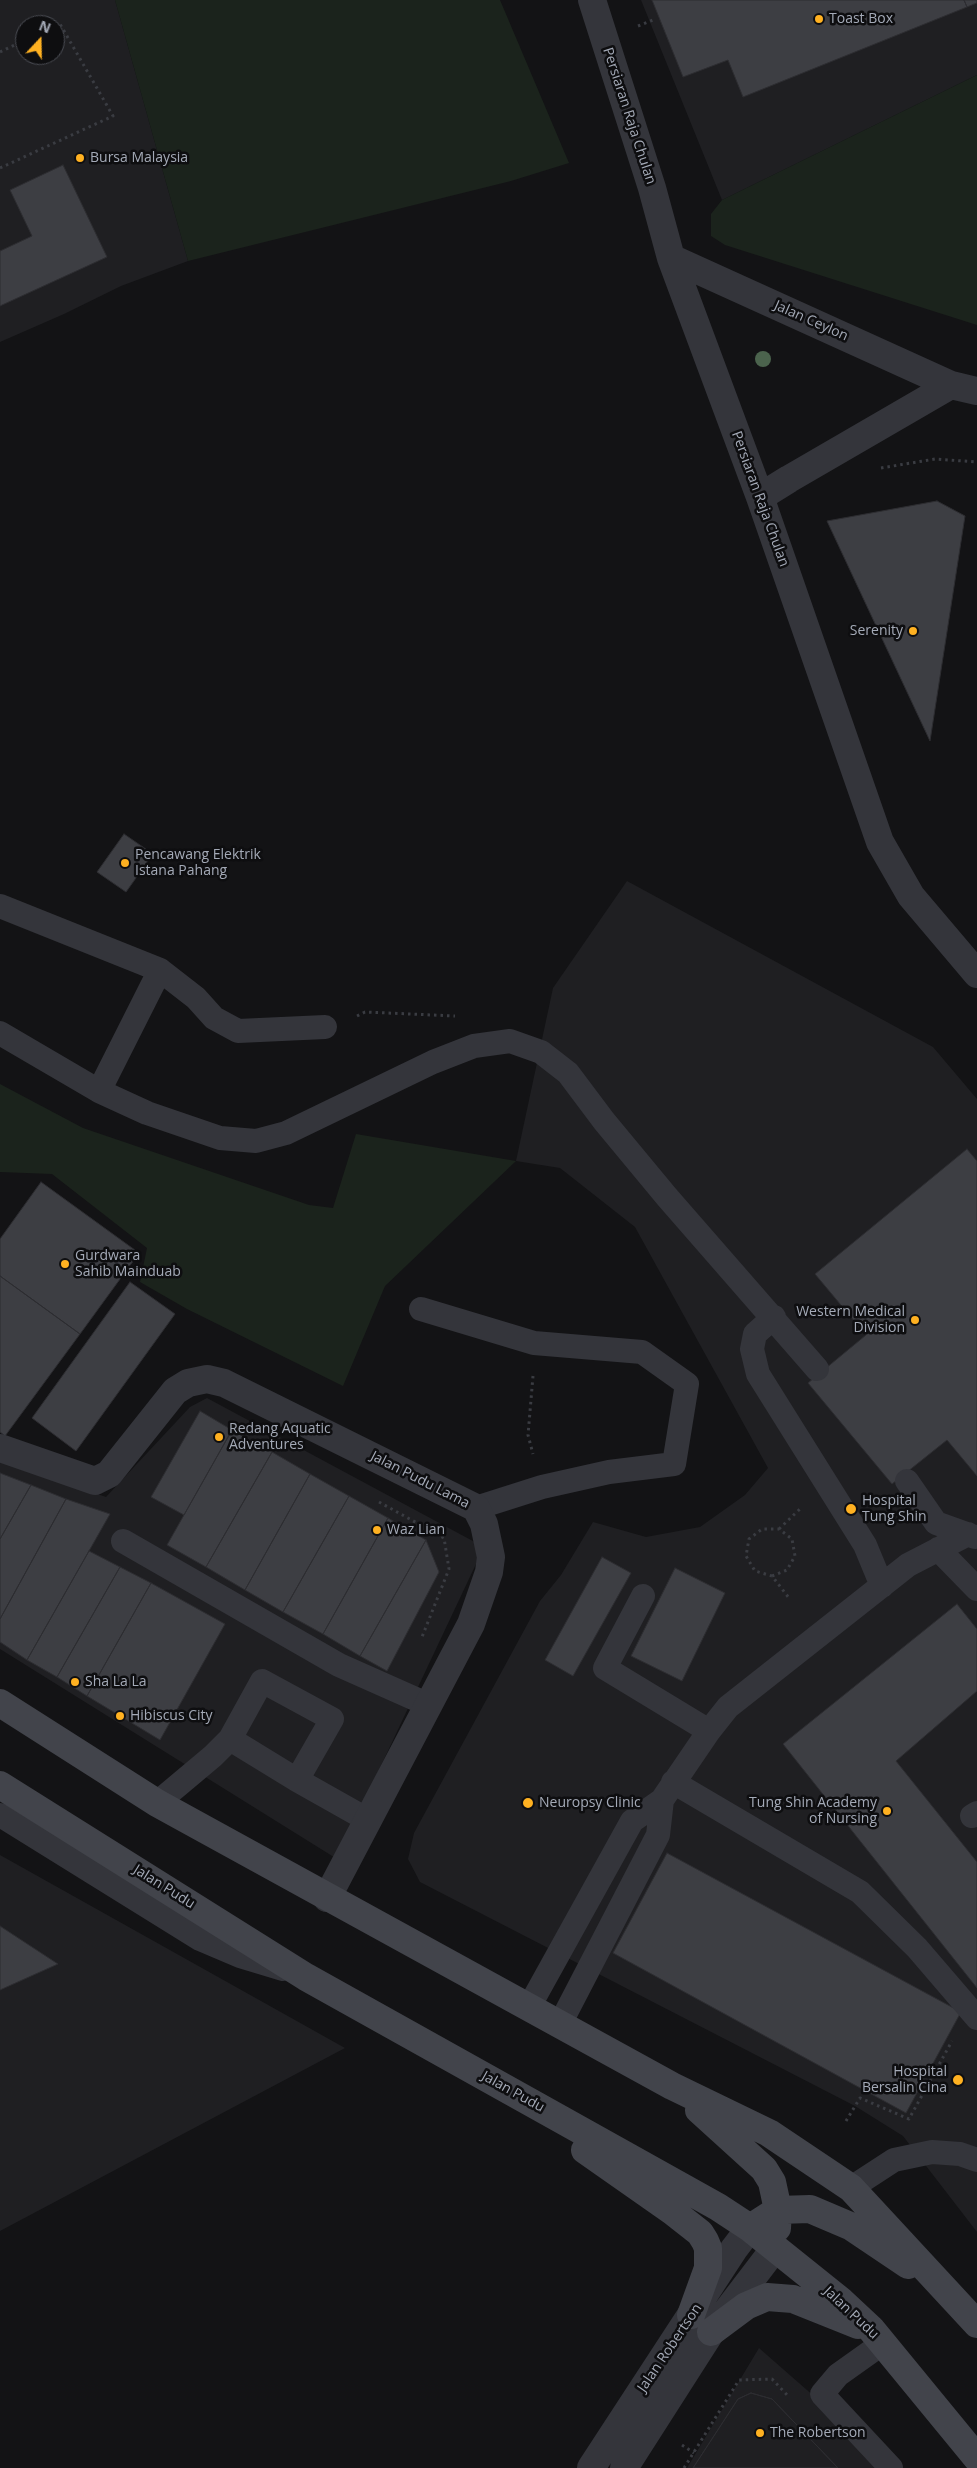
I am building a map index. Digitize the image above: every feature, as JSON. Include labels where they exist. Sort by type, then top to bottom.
[{"type":"main road","points":[[0,1703],[157,1803],[672,2086],[769,2133],[851,2188],[977,2324]]},
{"type":"main road","name":"Jalan Pudu","points":[[0,1785],[306,1976],[718,2207],[750,2228],[841,2301],[877,2336],[977,2458]]},
{"type":"main road","points":[[672,2086],[764,2169],[772,2182],[778,2210],[775,2248]]},
{"type":"main road","points":[[514,2092],[590,2154],[672,2211],[700,2234],[708,2248],[708,2268],[701,2324],[767,2297],[792,2299],[877,2336]]},
{"type":"main road","points":[[750,2228],[778,2210],[810,2209],[850,2226],[951,2294]]},
{"type":"street","name":"Persiaran Raja Chulan","points":[[592,0],[650,180],[671,258],[760,497],[880,842],[911,896],[977,974]]},
{"type":"street","name":"Jalan Ceylon","points":[[671,258],[951,384],[977,391]]},
{"type":"street","points":[[760,497],[951,384]]},
{"type":"street","name":"Jalan Pudu Lama","points":[[0,1448],[95,1481],[109,1474],[175,1390],[188,1383],[208,1379],[224,1384],[476,1508],[489,1542],[489,1572],[471,1624],[327,1898]]},
{"type":"street","name":"Jalan Robertson","points":[[624,2468],[701,2324],[734,2249],[750,2228]]},
{"type":"street","name":"Jalan Robertson","points":[[591,2468],[701,2324],[775,2248]]},
{"type":"lane","points":[[0,906],[160,970],[196,998],[214,1018],[238,1031],[325,1027]]},
{"type":"lane","points":[[99,1091],[160,970]]},
{"type":"lane","points":[[0,1033],[99,1091],[147,1113],[220,1138],[256,1141],[286,1133],[433,1062],[474,1046],[510,1041],[541,1052],[568,1073],[604,1122],[667,1197],[774,1317],[817,1369]]},
{"type":"lane","points":[[421,1309],[534,1343],[642,1352],[687,1384],[674,1464],[609,1472],[542,1487],[476,1508]]},
{"type":"lane","points":[[774,1317],[755,1334],[752,1349],[758,1374],[865,1545],[882,1586]]},
{"type":"lane","points":[[907,1481],[936,1523],[973,1536]]},
{"type":"lane","points":[[529,2007],[632,1821],[667,1791],[728,1707],[908,1565],[938,1549],[973,1536]]},
{"type":"lane","points":[[123,1541],[339,1665],[429,1705]]},
{"type":"lane","points":[[938,1549],[977,1589]]},
{"type":"lane","points":[[643,1596],[604,1668],[709,1731]]},
{"type":"lane","points":[[157,1803],[213,1756],[230,1739],[262,1681],[332,1719],[297,1780]]},
{"type":"lane","points":[[230,1739],[368,1820]]},
{"type":"lane","points":[[667,1791],[860,1892],[917,1948],[973,2014]]},
{"type":"lane","points":[[560,2024],[658,1835],[667,1791]]},
{"type":"lane","points":[[0,1815],[200,1939],[240,1956],[306,1976]]},
{"type":"lane","points":[[851,2188],[894,2160],[932,2152],[960,2154],[977,2160]]},
{"type":"lane","points":[[877,2336],[822,2394],[891,2468]]},
{"type":"path","points":[[639,26],[653,20]]},
{"type":"path","points":[[0,168],[113,116],[65,33]]},
{"type":"path","points":[[0,52],[15,45]]},
{"type":"path","points":[[877,469],[935,459],[977,462]]},
{"type":"path","points":[[325,1027],[365,1012],[458,1016]]},
{"type":"path","points":[[528,1435],[532,1395]]},
{"type":"path","points":[[376,1501],[444,1538],[449,1569],[420,1641]]},
{"type":"path","points":[[779,1529],[805,1504]]},
{"type":"path","points":[[772,1576],[787,1570],[795,1556],[792,1539],[779,1529],[762,1529],[749,1540],[746,1556],[755,1571],[772,1576],[790,1598]]},
{"type":"path","points":[[846,2121],[860,2098],[909,2119],[973,2014]]},
{"type":"path","points":[[684,2468],[738,2380],[772,2378]]},
{"type":"path","points":[[680,2444],[694,2452]]},
{"type":"shaded area","name":"Bursa Malaysia","points":[[0,0],[115,0],[188,261],[121,286],[0,342]]},
{"type":"shaded area","points":[[115,0],[500,0],[569,163],[511,181],[188,261]]},
{"type":"shaded area","points":[[641,0],[977,0],[977,75],[722,200]]},
{"type":"shaded area","points":[[977,75],[977,325],[725,245],[711,236],[711,214],[722,200]]},
{"type":"shaded area","name":"Hospital Tung Shin","points":[[627,881],[933,1047],[977,1099],[977,2232],[903,2136],[855,2106],[420,1882],[408,1859],[414,1833],[540,1601],[561,1575],[593,1522],[646,1537],[700,1527],[745,1495],[768,1468],[635,1227],[560,1168],[516,1161],[553,988]]},
{"type":"shaded area","points":[[0,1084],[83,1128],[309,1205],[333,1208],[356,1134],[516,1161],[385,1286],[343,1386],[187,1309],[140,1282],[147,1248],[52,1174],[0,1172]]},
{"type":"shaded area","points":[[207,1398],[484,1547],[337,1859],[0,1649],[0,1460],[106,1497],[190,1407]]},
{"type":"shaded area","points":[[0,1855],[345,2048],[0,2231]]},
{"type":"shaded area","points":[[759,2348],[896,2468],[687,2468]]},
{"type":"building","points":[[652,0],[964,0],[967,7],[743,97],[728,60],[683,77]]},
{"type":"building","points":[[964,0],[977,0],[977,3],[967,7]]},
{"type":"building","points":[[63,165],[107,257],[0,306],[0,251],[32,236],[10,190]]},
{"type":"building","name":"Serenity","points":[[937,501],[965,516],[930,741],[827,521]]},
{"type":"building","name":"Pencawang Elektrik Istana Pahang","points":[[124,834],[153,854],[126,892],[97,872]]},
{"type":"building","name":"Western Medical Division","points":[[967,1149],[977,1161],[977,1476],[947,1440],[892,1484],[808,1383],[866,1335],[815,1274]]},
{"type":"building","name":"Gurdwara Sahib Mainduab","points":[[41,1182],[139,1253],[80,1334],[0,1276],[0,1239]]},
{"type":"building","points":[[0,1276],[80,1334],[5,1436],[0,1432]]},
{"type":"building","points":[[130,1282],[175,1314],[76,1451],[32,1418]]},
{"type":"building","points":[[200,1411],[232,1430],[184,1515],[151,1497]]},
{"type":"building","points":[[232,1430],[272,1452],[206,1567],[167,1545]]},
{"type":"building","points":[[272,1452],[310,1474],[245,1590],[206,1567]]},
{"type":"building","points":[[0,1473],[31,1485],[0,1539]]},
{"type":"building","points":[[310,1474],[349,1496],[283,1612],[245,1590]]},
{"type":"building","points":[[31,1485],[66,1499],[0,1619],[0,1539]]},
{"type":"building","points":[[349,1496],[388,1518],[323,1634],[283,1612]]},
{"type":"building","points":[[66,1499],[110,1514],[27,1660],[0,1642],[0,1619]]},
{"type":"building","points":[[388,1518],[426,1540],[360,1656],[323,1634]]},
{"type":"building","points":[[426,1540],[439,1572],[387,1671],[360,1656]]},
{"type":"building","points":[[89,1551],[120,1567],[57,1677],[27,1660]]},
{"type":"building","points":[[602,1557],[631,1573],[573,1676],[545,1660]]},
{"type":"building","points":[[120,1567],[151,1583],[87,1696],[57,1677]]},
{"type":"building","points":[[675,1568],[725,1593],[682,1681],[631,1656]]},
{"type":"building","points":[[151,1583],[225,1624],[160,1740],[87,1696]]},
{"type":"building","name":"Tung Shin Academy of Nursing","points":[[957,1604],[977,1629],[977,1691],[896,1761],[977,1862],[977,1988],[783,1744]]},
{"type":"building","points":[[667,1853],[961,2012],[906,2113],[613,1953]]},
{"type":"building","points":[[0,1926],[58,1964],[0,1990]]},
{"type":"building","name":"The Robertson","points":[[751,2393],[772,2399],[838,2468],[693,2468],[738,2399]]},
{"type":"building","name":"The Robertson","points":[[751,2393],[772,2399],[838,2468],[693,2468],[738,2399]]},
{"type":"place","name":"Toast Box","points":[[819,19]]},
{"type":"place","name":"Bursa Malaysia","points":[[80,158]]},
{"type":"place","name":"Serenity","points":[[913,631]]},
{"type":"place","name":"Pencawang Elektrik Istana Pahang","points":[[125,863]]},
{"type":"place","name":"Gurdwara Sahib Mainduab","points":[[65,1264]]},
{"type":"place","name":"Western Medical Division","points":[[915,1320]]},
{"type":"place","name":"Redang Aquatic Adventures","points":[[219,1437]]},
{"type":"place","name":"Hospital Tung Shin","points":[[851,1509]]},
{"type":"place","name":"Waz Lian","points":[[377,1530]]},
{"type":"place","name":"Sha La La","points":[[75,1682]]},
{"type":"place","name":"Hibiscus City","points":[[120,1716]]},
{"type":"place","name":"Neuropsy Clinic","points":[[528,1803]]},
{"type":"place","name":"Tung Shin Academy of Nursing","points":[[887,1811]]},
{"type":"place","name":"Hospital Bersalin Cina","points":[[958,2080]]},
{"type":"place","name":"The Robertson","points":[[760,2433]]}]
